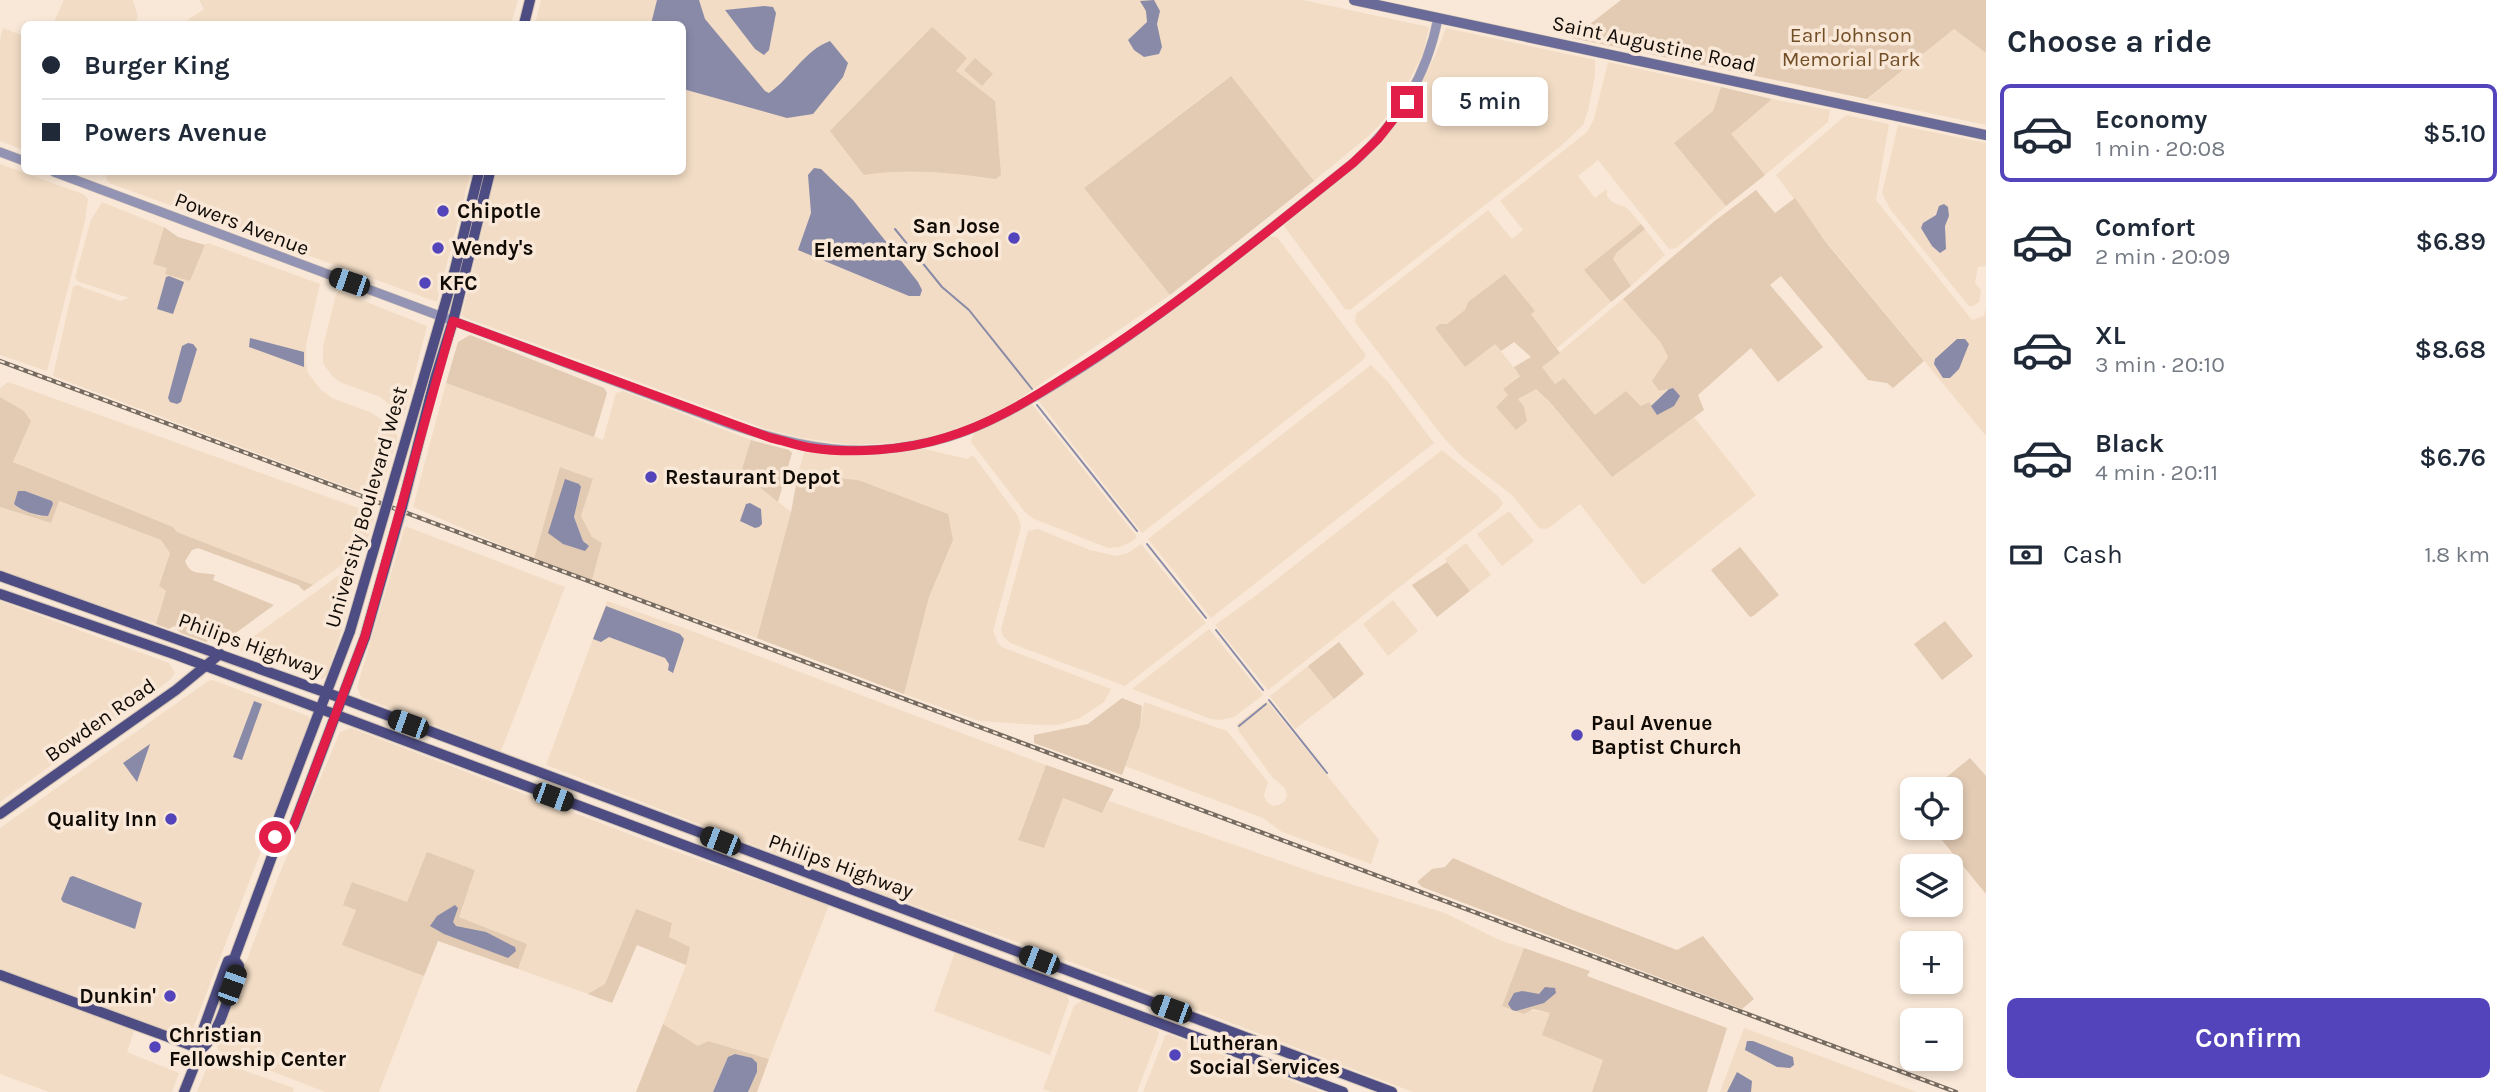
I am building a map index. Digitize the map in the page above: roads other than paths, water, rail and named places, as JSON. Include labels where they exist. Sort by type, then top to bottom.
[{"type":"main road","points":[[525,21],[530,0]]},
{"type":"main road","name":"Saint Augustine Road","points":[[1354,0],[1986,135]]},
{"type":"main road","name":"University Boulevard West","points":[[184,1092],[201,1049],[199,1041],[225,969],[228,961],[234,959],[275,848],[279,817],[350,631],[448,318],[485,175]]},
{"type":"main road","name":"University Boulevard West","points":[[275,848],[286,839],[294,825],[344,699],[365,636],[399,522],[429,380]]},
{"type":"main road","name":"Philips Highway","points":[[0,578],[344,699],[1392,1092]]},
{"type":"main road","name":"Philips Highway","points":[[0,594],[174,654],[1343,1092]]},
{"type":"main road","name":"Bowden Road","points":[[0,814],[207,668],[220,654]]},
{"type":"main road","points":[[0,975],[201,1049]]},
{"type":"street","name":"Powers Avenue","points":[[62,175],[735,426],[799,445],[836,450],[884,449],[947,438],[987,422],[1025,403],[1165,312],[1353,163],[1378,139],[1407,102],[1427,61],[1438,18]]},
{"type":"street","points":[[0,152],[21,160]]},
{"type":"water","points":[[657,0],[699,0],[705,19],[769,93],[813,51],[830,41],[848,63],[843,77],[813,114],[787,118],[686,90],[686,21],[652,21]]},
{"type":"water","points":[[1154,0],[1160,11],[1157,24],[1162,47],[1159,54],[1144,57],[1134,50],[1128,40],[1147,22],[1146,11],[1140,1]]},
{"type":"water","points":[[773,7],[776,13],[769,50],[764,55],[755,49],[725,10]]},
{"type":"water","points":[[814,168],[821,169],[853,200],[918,282],[922,290],[920,296],[909,296],[798,250],[811,213],[808,175]]},
{"type":"water","points":[[1944,204],[1948,207],[1949,216],[1945,226],[1946,249],[1940,253],[1932,246],[1921,228],[1923,223],[1936,215],[1939,206]]},
{"type":"water","points":[[166,277],[184,282],[173,314],[157,309]]},
{"type":"water","points":[[250,338],[304,352],[304,367],[249,347]]},
{"type":"water","points":[[1957,339],[1965,339],[1969,344],[1959,369],[1950,378],[1943,378],[1934,364],[1935,359]]},
{"type":"water","points":[[188,343],[197,349],[181,402],[177,404],[170,402],[168,398],[182,346]]},
{"type":"water","points":[[1673,388],[1680,396],[1674,406],[1657,415],[1651,406]]},
{"type":"water","points":[[565,479],[581,487],[574,517],[583,541],[589,546],[585,551],[563,544],[548,533]]},
{"type":"water","points":[[18,491],[52,501],[48,516],[30,513],[14,504]]},
{"type":"water","points":[[750,503],[761,509],[762,524],[759,527],[755,528],[740,521],[746,504]]},
{"type":"water","points":[[606,606],[680,634],[684,639],[673,673],[668,670],[669,664],[665,658],[609,637],[601,642],[593,639]]},
{"type":"water","points":[[254,701],[262,704],[242,760],[233,757]]},
{"type":"water","points":[[150,744],[137,782],[123,763]]},
{"type":"water","points":[[70,877],[142,903],[135,929],[63,902],[61,899]]},
{"type":"water","points":[[455,905],[458,908],[453,922],[456,926],[486,932],[515,947],[516,951],[508,958],[430,926],[437,916]]},
{"type":"water","points":[[1545,987],[1555,988],[1556,993],[1544,1003],[1516,1011],[1508,1004],[1514,993],[1522,991],[1539,994]]},
{"type":"water","points":[[1747,1041],[1793,1057],[1794,1065],[1790,1068],[1777,1067],[1745,1050]]},
{"type":"water","points":[[735,1054],[752,1058],[757,1063],[757,1072],[748,1092],[713,1092],[728,1057]]},
{"type":"water","points":[[1737,1072],[1752,1081],[1751,1092],[1727,1092]]},
{"type":"waterway","points":[[895,229],[942,287],[969,310],[1032,389]]},
{"type":"waterway","points":[[1037,405],[1137,531]]},
{"type":"waterway","points":[[1147,544],[1206,618]]},
{"type":"waterway","points":[[1216,630],[1263,690]]},
{"type":"waterway","points":[[1269,700],[1327,773]]},
{"type":"waterway","points":[[1239,726],[1266,704]]},
{"type":"railway","points":[[0,361],[1956,1092]]},
{"type":"place","name":"Chipotle","points":[[443,211]]},
{"type":"place","name":"San Jose Elementary School","points":[[1014,238]]},
{"type":"place","name":"Wendy's","points":[[438,248]]},
{"type":"place","name":"KFC","points":[[425,283]]},
{"type":"place","name":"Restaurant Depot","points":[[651,477]]},
{"type":"place","name":"Paul Avenue Baptist Church","points":[[1577,735]]},
{"type":"place","name":"Quality Inn","points":[[171,819]]},
{"type":"place","name":"Dunkin'","points":[[170,996]]},
{"type":"place","name":"Christian Fellowship Center","points":[[155,1047]]},
{"type":"place","name":"Lutheran Social Services","points":[[1175,1055]]},
{"type":"park label","name":"Earl Johnson Memorial Park","points":[[1851,47]]}]
